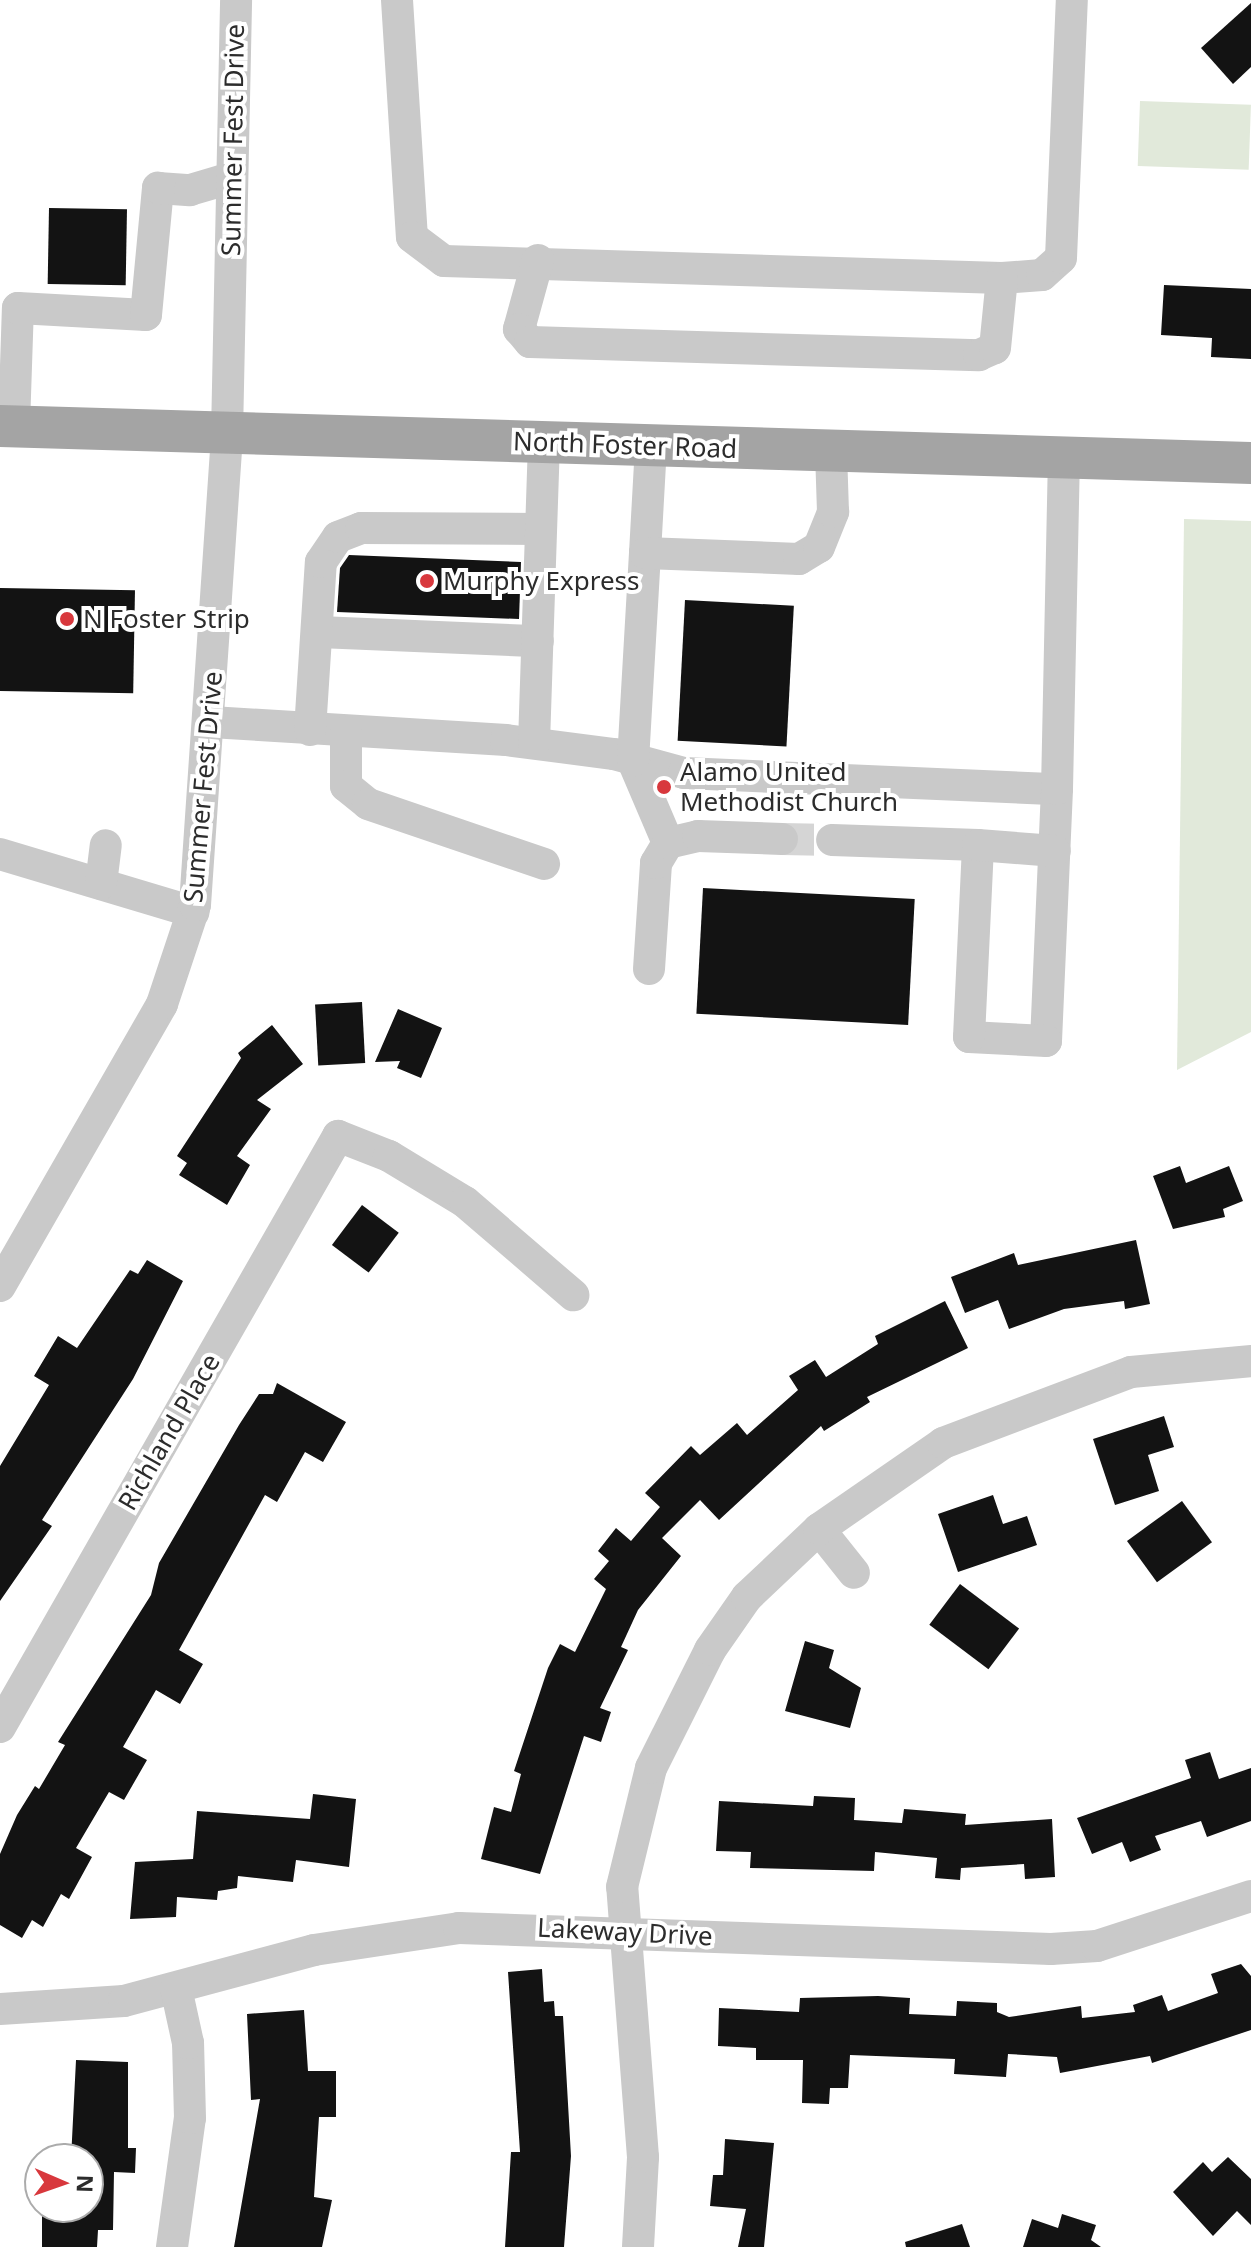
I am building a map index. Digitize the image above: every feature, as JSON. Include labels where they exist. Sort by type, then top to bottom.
[{"type":"main road","name":"North Foster Road","points":[[7,426],[1251,463]]},
{"type":"street","name":"Summer Fest Drive","points":[[0,1286],[162,1004],[193,912],[211,722],[227,434],[236,0]]},
{"type":"street","points":[[397,0],[412,237],[444,261],[538,260],[1002,278],[1042,275],[1061,258],[1072,0]]},
{"type":"street","points":[[7,426],[18,308],[146,315],[158,188],[190,190],[231,178]]},
{"type":"street","points":[[538,260],[519,329],[530,342],[979,355],[995,348],[1002,278]]},
{"type":"street","points":[[534,743],[544,443]]},
{"type":"street","points":[[651,446],[633,761],[668,843]]},
{"type":"street","points":[[645,553],[799,559],[819,547],[833,512],[831,451]]},
{"type":"street","points":[[978,845],[969,1037],[1046,1041],[1057,789],[1064,458]]},
{"type":"street","points":[[310,730],[319,632],[321,562],[338,537],[361,528],[541,529]]},
{"type":"street","points":[[319,632],[538,641]]},
{"type":"street","points":[[211,722],[534,743],[684,773],[1057,789]]},
{"type":"street","points":[[346,732],[346,786],[368,804],[544,864]]},
{"type":"street","points":[[649,969],[656,863],[668,843],[698,836],[782,839]]},
{"type":"street","points":[[832,840],[1055,851]]},
{"type":"street","points":[[101,884],[106,845]]},
{"type":"street","points":[[0,854],[193,912]]},
{"type":"street","name":"Richland Place","points":[[0,1727],[338,1136],[389,1156],[465,1202],[573,1295]]},
{"type":"street","points":[[638,2247],[643,2142],[623,1932],[632,1831],[678,1707],[747,1597],[819,1529],[943,1443],[1066,1392],[1131,1372],[1251,1361]]},
{"type":"street","points":[[819,1529],[854,1573]]},
{"type":"street","name":"Lakeway Drive","points":[[0,2009],[81,2008],[176,1988],[362,1940],[419,1933],[623,1932],[1051,1949],[1097,1946],[1251,1896]]},
{"type":"street","points":[[172,2247],[190,2118],[176,1988]]},
{"type":"green space","points":[[1140,101],[1251,105],[1249,170],[1138,166]]},
{"type":"green space","points":[[1184,519],[1251,521],[1251,1032],[1177,1070]]},
{"type":"building","points":[[1251,3],[1251,67],[1233,84],[1201,48]]},
{"type":"building","points":[[49,208],[127,209],[126,285],[48,284]]},
{"type":"building","points":[[1164,285],[1251,289],[1251,359],[1211,357],[1212,338],[1161,335]]},
{"type":"building","points":[[349,555],[521,562],[519,619],[337,612],[340,568]]},
{"type":"building","name":"N Foster Strip","points":[[0,588],[135,590],[133,693],[0,691]]},
{"type":"building","points":[[685,600],[794,606],[786,747],[678,741]]},
{"type":"building","points":[[703,888],[915,899],[908,1025],[696,1014]]},
{"type":"building","points":[[362,1002],[365,1063],[318,1065],[315,1004]]},
{"type":"building","points":[[398,1009],[442,1028],[421,1078],[397,1068],[400,1061],[375,1062]]},
{"type":"building","points":[[272,1025],[303,1064],[257,1100],[271,1109],[237,1156],[250,1165],[227,1205],[179,1175],[187,1163],[177,1156],[241,1058],[238,1053]]},
{"type":"building","points":[[1180,1166],[1186,1183],[1229,1166],[1243,1201],[1223,1209],[1225,1217],[1173,1229],[1153,1176]]},
{"type":"building","points":[[362,1205],[399,1233],[369,1273],[332,1245]]},
{"type":"building","points":[[1136,1240],[1150,1304],[1125,1309],[1124,1301],[1064,1309],[1009,1329],[998,1300],[965,1313],[951,1277],[1014,1253],[1018,1265]]},
{"type":"building","points":[[147,1260],[183,1281],[133,1379],[42,1520],[52,1526],[0,1601],[0,1466],[49,1385],[34,1376],[58,1336],[77,1348],[130,1270],[138,1274]]},
{"type":"building","points":[[945,1301],[968,1348],[867,1397],[870,1402],[824,1431],[821,1426],[719,1520],[700,1500],[662,1538],[681,1556],[638,1610],[621,1647],[628,1650],[600,1708],[611,1712],[601,1742],[584,1736],[540,1874],[481,1859],[494,1807],[511,1812],[521,1774],[514,1771],[548,1668],[560,1644],[575,1652],[606,1589],[594,1579],[609,1561],[598,1551],[616,1528],[631,1541],[660,1507],[645,1493],[691,1446],[700,1455],[737,1423],[747,1435],[798,1390],[789,1376],[815,1360],[826,1377],[878,1344],[875,1336]]},
{"type":"building","points":[[277,1383],[346,1422],[323,1462],[305,1452],[277,1502],[265,1495],[179,1650],[203,1664],[180,1704],[156,1690],[123,1747],[147,1760],[124,1800],[109,1792],[76,1848],[92,1857],[69,1899],[61,1894],[43,1927],[32,1920],[22,1938],[0,1925],[0,1854],[17,1815],[35,1786],[39,1789],[65,1745],[58,1742],[151,1595],[159,1563],[239,1425],[259,1394],[273,1394]]},
{"type":"building","points":[[1164,1416],[1174,1447],[1148,1455],[1159,1491],[1115,1505],[1093,1439]]},
{"type":"building","points":[[993,1495],[1003,1524],[1027,1516],[1037,1545],[958,1572],[938,1514]]},
{"type":"building","points":[[1182,1501],[1212,1542],[1157,1582],[1127,1541]]},
{"type":"building","points":[[960,1584],[1019,1629],[988,1669],[929,1625]]},
{"type":"building","points":[[805,1641],[834,1650],[829,1668],[861,1688],[850,1728],[785,1711]]},
{"type":"building","points":[[1210,1752],[1219,1779],[1251,1768],[1251,1821],[1207,1837],[1201,1821],[1155,1836],[1161,1850],[1130,1862],[1122,1842],[1092,1854],[1077,1818],[1191,1778],[1185,1760]]},
{"type":"building","points":[[313,1794],[356,1799],[349,1867],[296,1860],[293,1882],[238,1876],[237,1888],[218,1891],[217,1900],[177,1897],[176,1917],[130,1919],[135,1862],[193,1859],[197,1811],[310,1819]]},
{"type":"building","points":[[814,1796],[855,1798],[854,1820],[902,1823],[904,1809],[966,1814],[965,1825],[1052,1819],[1055,1877],[1025,1879],[1024,1864],[961,1868],[960,1880],[935,1878],[937,1858],[875,1852],[874,1871],[750,1868],[751,1852],[716,1851],[719,1801],[813,1806]]},
{"type":"building","points":[[1241,1964],[1251,1976],[1251,2030],[1152,2063],[1150,2056],[1060,2073],[1057,2057],[1008,2054],[1006,2077],[954,2074],[955,2059],[850,2055],[848,2088],[830,2088],[829,2104],[802,2103],[803,2060],[756,2060],[756,2048],[718,2046],[719,2008],[799,2012],[800,1998],[878,1996],[910,1998],[909,2014],[956,2016],[957,2001],[997,2003],[997,2012],[1009,2017],[1081,2006],[1082,2018],[1135,2012],[1133,2005],[1162,1995],[1168,2011],[1218,1993],[1211,1974]]},
{"type":"building","points":[[542,1969],[544,2002],[554,2001],[555,2016],[563,2016],[571,2156],[564,2247],[505,2247],[511,2152],[520,2152],[508,1972]]},
{"type":"building","points":[[304,2010],[308,2071],[336,2071],[336,2117],[319,2117],[314,2197],[332,2200],[322,2247],[234,2247],[260,2099],[251,2100],[247,2014]]},
{"type":"building","points":[[76,2060],[128,2062],[128,2148],[136,2148],[135,2173],[114,2172],[113,2230],[98,2230],[97,2247],[42,2247],[42,2223],[104,2223],[104,2143],[72,2143]]},
{"type":"building","points":[[725,2139],[774,2143],[764,2247],[738,2247],[746,2209],[710,2206],[713,2175],[723,2175]]},
{"type":"building","points":[[1228,2157],[1251,2179],[1251,2225],[1237,2211],[1213,2236],[1173,2192],[1203,2162],[1212,2172]]},
{"type":"building","points":[[1062,2214],[1096,2225],[1091,2240],[1101,2247],[1023,2247],[1032,2219],[1058,2228]]},
{"type":"building","points":[[962,2224],[970,2247],[906,2247],[905,2242]]},
{"type":"tunnel","points":[[782,839],[832,840]]},
{"type":"place","name":"Murphy Express","points":[[427,581]]},
{"type":"place","name":"N Foster Strip","points":[[67,619]]},
{"type":"place","name":"Alamo United Methodist Church","points":[[664,787]]}]
